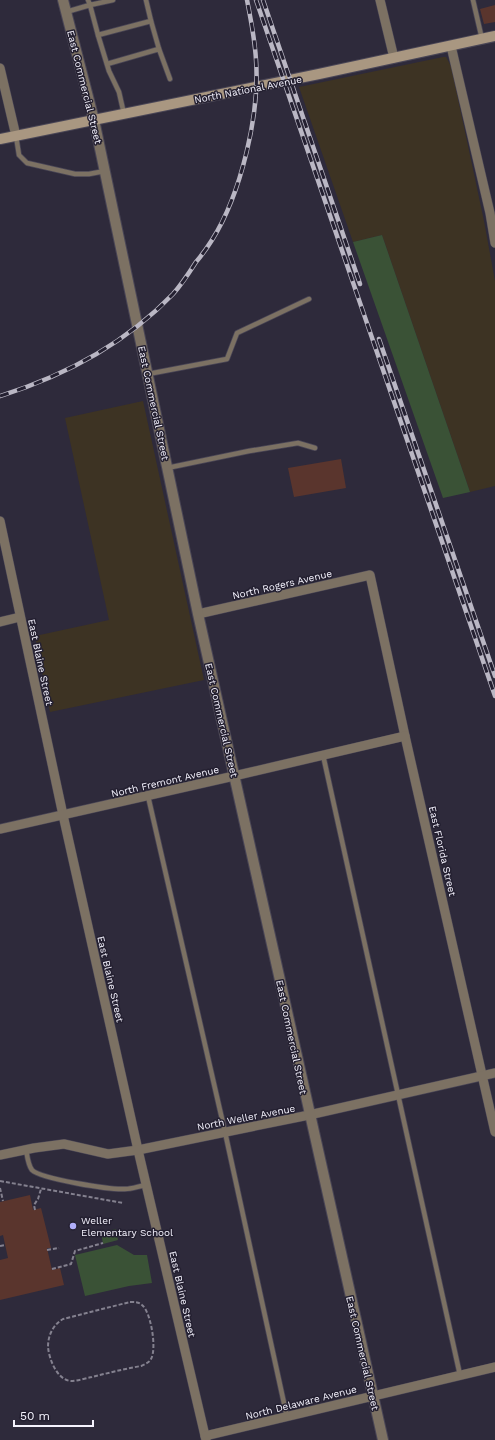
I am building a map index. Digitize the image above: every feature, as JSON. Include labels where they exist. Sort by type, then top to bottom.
[{"type":"main road","name":"North National Avenue","points":[[0,139],[495,36]]},
{"type":"street","name":"East Commercial Street","points":[[63,0],[94,120],[198,614],[309,1116],[383,1440]]},
{"type":"street","points":[[380,0],[394,58]]},
{"type":"street","points":[[451,46],[490,213],[495,244]]},
{"type":"street","points":[[0,68],[16,136]]},
{"type":"street","name":"East Blaine Street","points":[[0,521],[63,816],[138,1150],[206,1438]]},
{"type":"street","name":"North Rogers Avenue","points":[[198,614],[370,575]]},
{"type":"street","name":"East Florida Street","points":[[370,575],[495,1132]]},
{"type":"street","points":[[0,622],[20,617]]},
{"type":"street","name":"North Fremont Avenue","points":[[0,829],[63,816],[405,736]]},
{"type":"street","name":"North Weller Avenue","points":[[0,1155],[26,1149],[64,1144],[108,1154],[138,1150],[309,1116],[495,1073]]},
{"type":"street","name":"North Delaware Avenue","points":[[206,1438],[495,1367]]},
{"type":"lane","points":[[88,0],[107,64],[119,92],[124,114]]},
{"type":"lane","points":[[66,12],[112,0]]},
{"type":"lane","points":[[146,0],[151,21],[170,79]]},
{"type":"lane","points":[[473,0],[482,39]]},
{"type":"lane","points":[[98,34],[151,21]]},
{"type":"lane","points":[[107,64],[160,49]]},
{"type":"lane","points":[[16,136],[20,155],[27,163],[75,174],[89,174],[105,171]]},
{"type":"lane","points":[[148,374],[227,359],[237,333],[309,298]]},
{"type":"lane","points":[[167,468],[249,451],[298,443],[315,448]]},
{"type":"lane","points":[[323,755],[460,1376]]},
{"type":"lane","points":[[148,796],[225,1132],[287,1417]]},
{"type":"lane","points":[[26,1149],[31,1169],[37,1173],[58,1179],[123,1190],[146,1184]]},
{"type":"path","points":[[0,1181],[123,1203]]},
{"type":"path","points":[[0,1188],[3,1201]]},
{"type":"path","points":[[34,1210],[34,1205],[38,1199],[41,1189]]},
{"type":"path","points":[[52,1269],[70,1264],[74,1253],[79,1249],[103,1243]]},
{"type":"path","points":[[0,1246],[5,1245]]},
{"type":"path","points":[[47,1250],[59,1248]]},
{"type":"path","points":[[130,1302],[140,1303],[147,1311],[154,1342],[154,1352],[151,1359],[146,1364],[141,1366],[77,1380],[66,1380],[54,1368],[48,1348],[52,1329],[56,1323],[63,1319],[130,1302]]},
{"type":"shaded area","points":[[446,57],[451,66],[484,221],[495,281],[495,486],[470,492],[382,235],[353,242],[299,87]]},
{"type":"shaded area","points":[[143,401],[204,680],[50,712],[35,636],[109,620],[65,418]]},
{"type":"green space","points":[[382,235],[470,492],[443,498],[353,242]]},
{"type":"green space","points":[[116,1229],[118,1240],[103,1244],[101,1232]]},
{"type":"green space","points":[[117,1245],[134,1255],[147,1255],[152,1283],[129,1286],[85,1296],[75,1255]]},
{"type":"building","points":[[495,5],[495,22],[484,24],[480,9]]},
{"type":"building","points":[[341,459],[346,488],[294,497],[288,468]]},
{"type":"building","points":[[30,1195],[33,1210],[41,1208],[51,1248],[47,1248],[52,1270],[60,1268],[64,1285],[0,1300],[0,1260],[8,1258],[3,1235],[0,1236],[0,1202]]},
{"type":"railway","points":[[0,396],[47,379],[70,368],[93,356],[135,328],[155,312],[173,294],[212,240],[232,200],[240,177],[255,104],[256,60],[254,38],[247,0]]},
{"type":"railway","points":[[256,0],[495,696]]},
{"type":"railway","points":[[263,0],[360,284]]},
{"type":"railway","points":[[379,339],[495,676]]},
{"type":"place","name":"Weller Elementary School","points":[[73,1226]]}]
